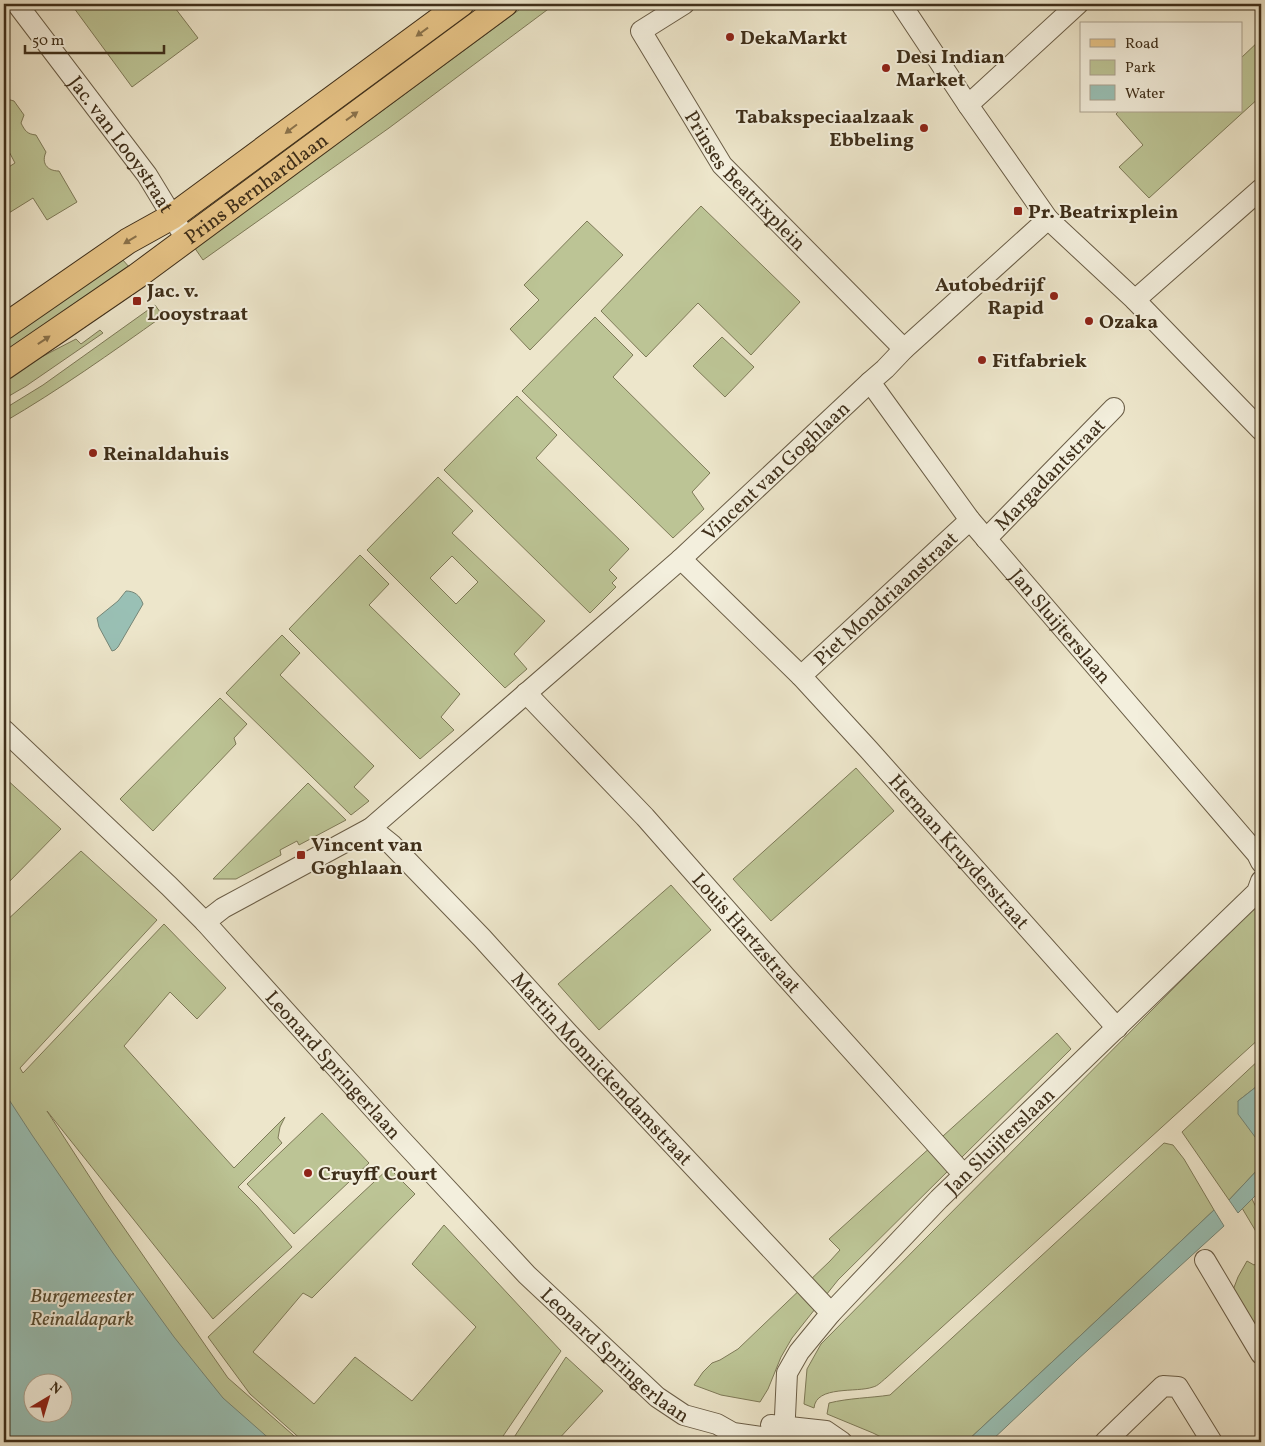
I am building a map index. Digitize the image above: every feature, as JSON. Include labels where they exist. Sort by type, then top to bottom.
[{"type":"main road","name":"Prins Bernhardlaan","points":[[4,327],[128,241],[173,216],[461,4]]},
{"type":"main road","name":"Prins Bernhardlaan","points":[[4,368],[137,276],[504,4]]},
{"type":"street","name":"Prinses Beatrixplein","points":[[684,4],[641,31],[722,166],[904,349]]},
{"type":"street","points":[[901,4],[968,105],[1048,219],[1136,300],[1261,430]]},
{"type":"street","points":[[968,105],[1078,4]]},
{"type":"street","name":"Jac. van Looystraat","points":[[13,8],[147,175],[186,239]]},
{"type":"street","points":[[1136,300],[1261,189]]},
{"type":"street","points":[[870,382],[1048,219]]},
{"type":"street","name":"Jan Sluijterslaan","points":[[870,382],[970,520],[1240,834],[1257,854],[1261,862]]},
{"type":"street","name":"Vincent van Goghlaan","points":[[205,922],[223,908],[371,828],[681,559],[870,382]]},
{"type":"street","name":"Margadantstraat","points":[[986,539],[1114,408]]},
{"type":"street","name":"Piet Mondriaanstraat","points":[[801,676],[970,520]]},
{"type":"street","points":[[681,559],[801,676]]},
{"type":"street","name":"Herman Kruyderstraat","points":[[801,676],[876,757],[1117,1028]]},
{"type":"street","name":"Louis Hartzstraat","points":[[526,694],[646,818],[964,1175]]},
{"type":"street","name":"Leonard Springerlaan","points":[[4,730],[205,922],[397,1135],[527,1275],[658,1397],[684,1415],[717,1424],[736,1420],[786,1438],[826,1431],[842,1442]]},
{"type":"street","name":"Martin Monnickendamstraat","points":[[371,828],[391,844],[482,938],[568,1033],[831,1313]]},
{"type":"street","name":"Jan Sluijterslaan","points":[[786,1438],[787,1373],[799,1352],[831,1313],[939,1199],[1257,892],[1261,881]]},
{"type":"street","points":[[1205,1260],[1261,1354]]},
{"type":"street","points":[[1105,1442],[1163,1386],[1178,1387],[1212,1442]]},
{"type":"green space","points":[[71,4],[172,4],[198,38],[132,87]]},
{"type":"green space","points":[[527,4],[555,4],[389,128],[203,260],[194,247]]},
{"type":"green space","points":[[1261,39],[1261,96],[1149,198],[1119,167],[1143,145],[1116,114],[1118,112],[1242,112],[1242,57]]},
{"type":"green space","points":[[4,96],[14,101],[24,115],[21,123],[27,132],[36,135],[46,152],[44,160],[46,166],[51,170],[59,171],[77,202],[47,220],[33,198],[4,216],[4,170],[15,163],[4,142]]},
{"type":"green space","points":[[701,206],[800,302],[751,355],[698,303],[646,357],[601,311]]},
{"type":"green space","points":[[587,221],[623,255],[530,350],[510,329],[539,300],[524,285]]},
{"type":"green space","points":[[122,259],[130,268],[4,355],[4,342]]},
{"type":"green space","points":[[155,305],[163,316],[65,384],[4,422],[4,409],[43,385]]},
{"type":"green space","points":[[595,317],[633,355],[613,377],[710,473],[692,492],[704,509],[673,538],[522,391]]},
{"type":"green space","points":[[100,330],[103,333],[4,399],[4,379],[24,366],[76,339],[81,344]]},
{"type":"green space","points":[[722,337],[754,367],[725,397],[693,366]]},
{"type":"green space","points":[[517,396],[557,435],[536,458],[629,549],[609,570],[617,578],[612,583],[616,587],[590,613],[444,470]]},
{"type":"green space","points":[[438,477],[473,511],[452,533],[545,621],[514,654],[527,669],[505,688],[367,550]],"holes":[[[452,556],[478,582],[456,604],[430,578]]]},
{"type":"green space","points":[[360,555],[389,584],[369,605],[460,694],[441,717],[454,730],[420,759],[289,629]]},
{"type":"green space","points":[[282,635],[300,653],[280,675],[374,766],[354,787],[369,801],[351,815],[226,693]]},
{"type":"green space","points":[[220,698],[247,724],[234,738],[236,744],[153,831],[120,799]]},
{"type":"green space","points":[[856,768],[894,811],[771,921],[733,879]]},
{"type":"green space","points":[[4,777],[61,829],[4,887]]},
{"type":"green space","points":[[308,783],[346,820],[299,845],[297,841],[280,850],[281,855],[236,879],[213,879]]},
{"type":"green space","points":[[81,851],[157,920],[20,1068],[23,1073],[164,924],[226,988],[197,1019],[170,992],[124,1046],[234,1168],[285,1117],[280,1127],[278,1138],[282,1143],[238,1187],[292,1247],[213,1319],[47,1111],[104,1199],[228,1378],[301,1442],[4,1442],[4,923]]},
{"type":"green space","points":[[671,885],[711,930],[599,1030],[558,984]]},
{"type":"green space","points":[[1261,900],[1261,1037],[880,1383],[866,1389],[829,1393],[816,1401],[814,1408],[804,1404],[807,1369],[821,1344]]},
{"type":"green space","points":[[1057,1033],[1071,1049],[838,1280],[792,1338],[760,1402],[721,1395],[694,1385],[712,1363],[738,1349],[830,1261],[840,1250],[829,1239]]},
{"type":"green space","points":[[1261,1058],[1261,1083],[1238,1101],[1252,1132],[1261,1145],[1261,1166],[1229,1200],[1182,1132]]},
{"type":"green space","name":"Cruyff Court","points":[[322,1113],[369,1163],[294,1234],[247,1184]]},
{"type":"green space","points":[[1164,1143],[1173,1145],[1184,1159],[1214,1210],[966,1442],[891,1442],[827,1414],[829,1403],[890,1395]]},
{"type":"green space","points":[[389,1168],[415,1194],[312,1298],[303,1293],[253,1352],[314,1404],[355,1357],[412,1401],[476,1327],[412,1264],[444,1225],[561,1351],[499,1442],[304,1442],[250,1394],[208,1337]]},
{"type":"green space","points":[[1252,1199],[1261,1217],[1261,1240],[1242,1208]]},
{"type":"green space","points":[[1247,1261],[1254,1265],[1261,1261],[1261,1340],[1233,1290]]},
{"type":"green space","points":[[566,1357],[603,1391],[556,1442],[511,1442]]},
{"type":"water","points":[[126,591],[136,594],[143,604],[118,647],[112,651],[99,627],[97,618],[118,601]]},
{"type":"water","points":[[1261,1083],[1261,1145],[1238,1114],[1238,1101]]},
{"type":"water","name":"Burgemeester Reinaldapark","points":[[4,1092],[113,1253],[174,1337],[223,1398],[273,1442],[4,1442]]},
{"type":"water","points":[[1261,1166],[1261,1190],[1238,1213],[1229,1200]]},
{"type":"water","points":[[1214,1210],[1224,1226],[990,1442],[966,1442],[1080,1336]]},
{"type":"place","name":"DekaMarkt","points":[[730,37]]},
{"type":"place","name":"Desi Indian Market","points":[[886,68]]},
{"type":"place","name":"Tabakspeciaalzaak Ebbeling","points":[[924,128]]},
{"type":"place","name":"Pr. Beatrixplein","points":[[1018,211]]},
{"type":"place","name":"Autobedrijf Rapid","points":[[1054,296]]},
{"type":"place","name":"Jac. v. Looystraat","points":[[137,301]]},
{"type":"place","name":"Ozaka","points":[[1089,321]]},
{"type":"place","name":"Fitfabriek","points":[[982,360]]},
{"type":"place","name":"Reinaldahuis","points":[[93,453]]},
{"type":"place","name":"Vincent van Goghlaan","points":[[301,855]]},
{"type":"place","name":"Cruyff Court","points":[[308,1173]]}]
